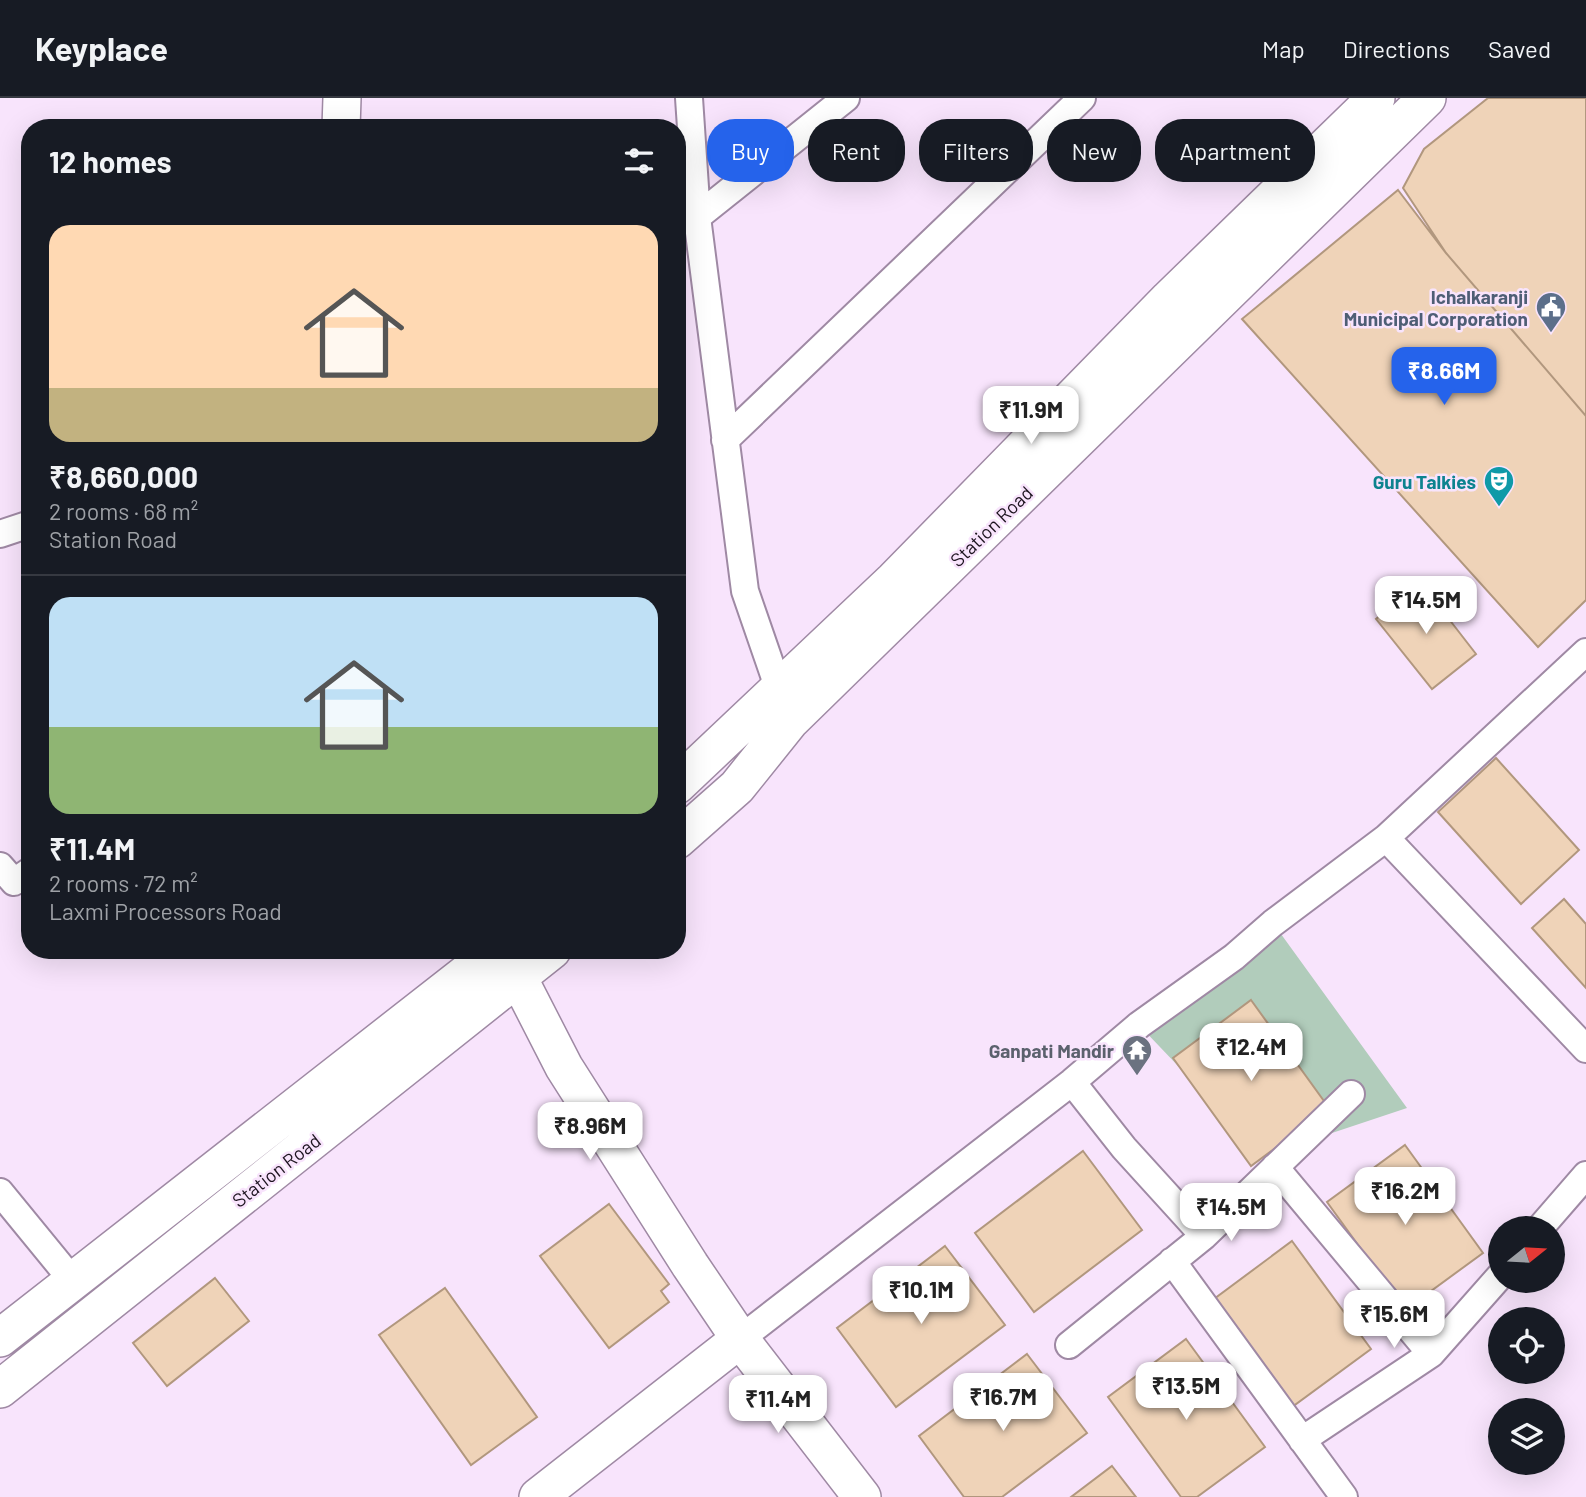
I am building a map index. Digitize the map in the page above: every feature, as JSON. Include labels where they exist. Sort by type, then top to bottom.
[{"type":"main road","points":[[341,119],[342,98]]},
{"type":"main road","name":"Station Road","points":[[686,832],[737,787],[784,704],[894,580],[1169,299],[1376,98]]},
{"type":"main road","name":"Station Road","points":[[686,778],[784,704],[1427,98]]},
{"type":"main road","name":"Station Road","points":[[0,1338],[484,959]]},
{"type":"main road","name":"Station Road","points":[[0,1389],[511,966],[529,959]]},
{"type":"main road","points":[[511,966],[564,1067],[740,1339],[862,1497]]},
{"type":"main road","points":[[538,1497],[740,1339]]},
{"type":"street","points":[[689,98],[687,217],[725,440],[745,590],[784,704]]},
{"type":"street","points":[[687,217],[846,98]]},
{"type":"street","points":[[725,440],[1082,98]]},
{"type":"street","points":[[0,534],[21,527]]},
{"type":"street","points":[[740,1339],[1072,1082],[1139,1025],[1234,957],[1273,923],[1386,838],[1586,652]]},
{"type":"street","points":[[1386,838],[1586,1049]]},
{"type":"street","points":[[1072,1082],[1124,1147],[1204,1236]]},
{"type":"street","points":[[1069,1345],[1204,1236],[1352,1094]]},
{"type":"street","points":[[1275,1167],[1431,1354]]},
{"type":"street","points":[[1550,1216],[1586,1175]]},
{"type":"street","points":[[0,1192],[72,1280]]},
{"type":"street","points":[[1171,1261],[1345,1497]]},
{"type":"street","points":[[1301,1440],[1431,1354],[1488,1290]]},
{"type":"green space","points":[[1273,923],[1407,1108],[1317,1138],[1285,1178],[1139,1025]]},
{"type":"building","name":"Ichalkaranji Municipal Corporation","points":[[1488,98],[1586,98],[1586,416],[1446,253],[1403,188],[1424,149]]},
{"type":"building","name":"Guru Talkies","points":[[1398,190],[1446,253],[1586,416],[1586,600],[1538,647],[1242,319]]},
{"type":"building","points":[[1421,583],[1476,654],[1432,689],[1376,619]]},
{"type":"building","points":[[1496,758],[1579,850],[1521,904],[1438,812]]},
{"type":"building","points":[[1564,899],[1586,924],[1586,988],[1532,928]]},
{"type":"building","points":[[1251,1000],[1329,1108],[1251,1166],[1173,1058]]},
{"type":"building","points":[[1405,1145],[1483,1253],[1405,1310],[1327,1202]]},
{"type":"building","points":[[1083,1151],[1142,1230],[1034,1312],[975,1233]]},
{"type":"building","points":[[609,1204],[669,1284],[661,1291],[669,1302],[609,1348],[540,1256]]},
{"type":"building","points":[[1292,1241],[1371,1349],[1292,1407],[1214,1299]]},
{"type":"building","points":[[945,1246],[1005,1325],[896,1407],[837,1328]]},
{"type":"building","points":[[215,1278],[249,1321],[167,1386],[133,1343]]},
{"type":"building","points":[[445,1288],[537,1417],[471,1465],[379,1335]]},
{"type":"building","points":[[1186,1339],[1265,1447],[1197,1497],[1181,1497],[1108,1397]]},
{"type":"building","points":[[1027,1354],[1087,1433],[1002,1497],[964,1497],[919,1436]]},
{"type":"building","points":[[1112,1466],[1136,1497],[1071,1497]]},
{"type":"place","name":"Ichalkaranji Municipal Corporation","points":[[1551,334]]},
{"type":"place","name":"Guru Talkies","points":[[1499,508]]},
{"type":"place","name":"Ganpati Mandir","points":[[1137,1077]]}]
